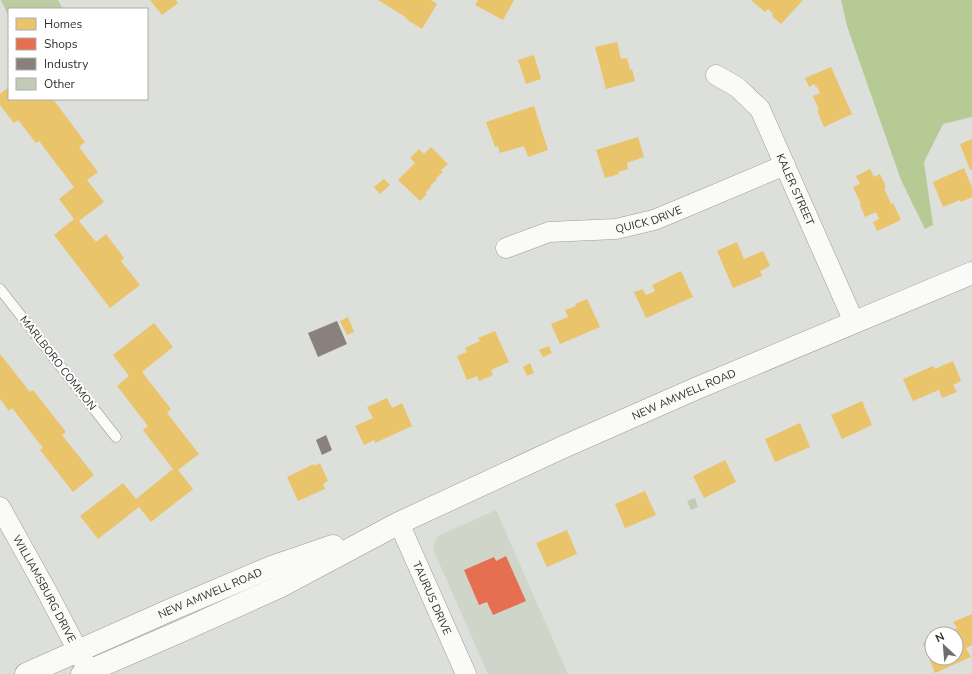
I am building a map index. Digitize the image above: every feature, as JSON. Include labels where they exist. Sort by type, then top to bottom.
[{"type":"street","name":"KALER STREET","points":[[716,75],[737,87],[760,109],[854,322]]},
{"type":"street","name":"QUICK DRIVE","points":[[506,248],[549,232],[616,229],[654,220],[785,164]]},
{"type":"street","name":"NEW AMWELL ROAD","points":[[85,673],[278,587],[399,523],[561,448],[688,392],[972,273]]},
{"type":"street","name":"WILLIAMSBURG DRIVE","points":[[0,507],[78,651],[85,673]]},
{"type":"street","name":"NEW AMWELL ROAD","points":[[26,674],[269,568],[399,523]]},
{"type":"street","name":"TAURUS DRIVE","points":[[399,523],[466,674]]},
{"type":"lane","name":"MARLBORO COMMON","points":[[0,289],[116,437]]},
{"type":"shaded area","points":[[496,510],[568,674],[488,674],[433,549],[438,536]]},
{"type":"green space","points":[[1,0],[58,0],[62,8],[8,8],[8,15]]},
{"type":"green space","points":[[841,0],[972,0],[972,117],[943,124],[924,162],[933,225],[925,229],[901,180],[847,26]]},
{"type":"building: Homes","points":[[150,0],[176,0],[178,3],[162,15]]},
{"type":"building: Homes","points":[[378,0],[431,0],[437,4],[422,29]]},
{"type":"building: Homes","points":[[478,0],[514,0],[503,20],[475,5]]},
{"type":"building: Homes","points":[[751,0],[803,0],[781,24],[772,16],[773,14],[768,9],[765,12]]},
{"type":"building: Homes","points":[[617,42],[621,59],[627,58],[635,81],[606,89],[595,47]]},
{"type":"building: Homes","points":[[534,55],[541,79],[526,84],[518,60]]},
{"type":"building: Homes","points":[[831,67],[852,114],[824,127],[813,96],[820,93],[814,84],[809,87],[805,78]]},
{"type":"building: Homes","points":[[8,88],[8,100],[54,100],[85,142],[79,147],[98,172],[87,180],[104,202],[79,221],[96,242],[106,234],[124,258],[121,261],[140,285],[110,308],[54,235],[74,219],[59,199],[74,187],[39,141],[36,143],[18,120],[14,123],[0,105],[0,94]]},
{"type":"building: Homes","points":[[534,106],[548,150],[528,157],[524,146],[500,153],[498,146],[495,147],[486,122]]},
{"type":"building: Homes","points":[[638,137],[644,157],[627,163],[628,169],[618,172],[619,174],[605,178],[596,150]]},
{"type":"building: Homes","points":[[972,139],[972,169],[970,170],[960,144]]},
{"type":"building: Homes","points":[[431,147],[448,164],[441,170],[443,172],[436,178],[437,179],[425,193],[427,194],[420,201],[398,180],[415,163],[410,158],[419,149],[424,154]]},
{"type":"building: Homes","points":[[964,168],[972,187],[972,197],[943,207],[933,182]]},
{"type":"building: Homes","points":[[870,169],[874,177],[880,174],[891,204],[893,203],[901,220],[877,231],[873,222],[879,219],[876,212],[865,217],[853,187],[860,184],[856,176]]},
{"type":"building: Homes","points":[[384,179],[390,185],[380,194],[374,187]]},
{"type":"building: Homes","points":[[737,242],[744,259],[763,251],[770,266],[760,271],[762,276],[733,288],[717,251]]},
{"type":"building: Homes","points":[[681,271],[693,297],[646,318],[634,292],[643,289],[646,295],[655,291],[652,285]]},
{"type":"building: Homes","points":[[587,299],[600,327],[560,344],[551,324],[568,317],[565,310],[576,306],[575,304]]},
{"type":"building: Homes","points":[[348,317],[354,332],[347,335],[340,321]]},
{"type":"building: Homes","points":[[154,323],[173,347],[142,372],[171,409],[167,413],[199,454],[178,470],[193,489],[151,522],[139,507],[98,539],[80,516],[123,483],[136,499],[173,469],[143,430],[148,426],[117,386],[129,376],[113,355]]},
{"type":"building: Homes","points":[[495,331],[509,362],[491,370],[493,375],[479,381],[477,376],[467,380],[457,356],[467,352],[465,348],[480,341],[478,338]]},
{"type":"building: Homes","points":[[549,346],[552,353],[543,357],[539,350]]},
{"type":"building: Homes","points":[[0,354],[30,392],[33,390],[66,432],[62,435],[94,475],[73,492],[40,450],[43,448],[12,408],[9,411],[0,399]]},
{"type":"building: Homes","points":[[953,361],[961,381],[953,385],[957,392],[942,398],[939,390],[913,401],[903,379],[933,366],[935,369]]},
{"type":"building: Homes","points":[[530,363],[534,373],[527,376],[523,367]]},
{"type":"building: Homes","points":[[387,398],[392,408],[402,403],[412,426],[375,443],[374,440],[364,445],[355,426],[373,418],[367,407]]},
{"type":"building: Homes","points":[[862,401],[872,425],[842,439],[831,415]]},
{"type":"building: Homes","points":[[800,423],[810,447],[775,462],[765,439]]},
{"type":"building: Homes","points":[[725,460],[736,482],[704,498],[693,476]]},
{"type":"building: Homes","points":[[320,463],[328,481],[323,484],[325,489],[298,501],[287,477],[314,464],[314,466]]},
{"type":"building: Homes","points":[[645,491],[656,515],[625,528],[615,504]]},
{"type":"building: Homes","points":[[567,530],[577,554],[547,567],[536,543]]},
{"type":"building: Homes","points":[[972,614],[972,645],[966,648],[971,657],[964,660],[964,626],[956,626],[953,622]]},
{"type":"building: Homes","points":[[932,666],[951,666],[935,673]]},
{"type":"building: Shops","points":[[506,556],[526,601],[493,615],[487,602],[479,605],[464,570],[494,557],[496,561]]},
{"type":"building: Industry","points":[[337,321],[347,344],[318,357],[308,333]]},
{"type":"building: Industry","points":[[326,435],[332,450],[322,455],[316,440]]},
{"type":"building: Other","points":[[695,498],[698,507],[691,510],[687,501]]}]
